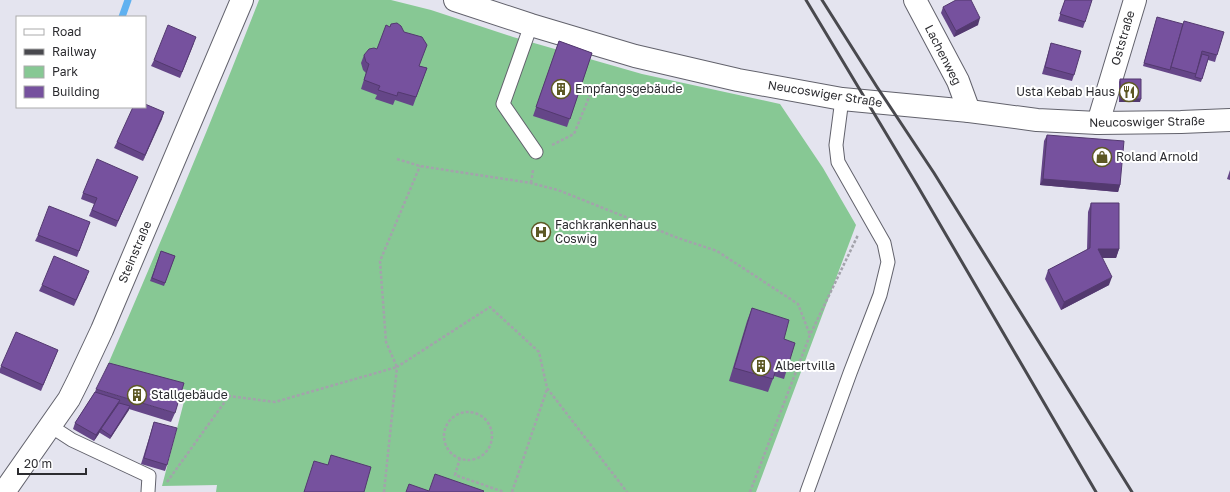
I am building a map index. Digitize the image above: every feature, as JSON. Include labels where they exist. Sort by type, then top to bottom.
[{"type":"street","name":"Steinstraße","points":[[4,492],[69,398],[82,373],[102,330],[242,0]]},
{"type":"street","name":"Neucoswiger Straße","points":[[455,0],[531,25],[635,56],[738,80],[842,99],[969,111],[1037,120],[1098,123],[1230,120]]},
{"type":"street","name":"Lachenweg","points":[[915,0],[958,81],[969,111]]},
{"type":"street","name":"Oststraße","points":[[1098,123],[1135,0]]},
{"type":"lane","points":[[531,25],[504,104],[536,152]]},
{"type":"lane","points":[[807,492],[880,295],[888,262],[884,243],[838,162],[836,145],[842,99]]},
{"type":"lane","points":[[49,425],[72,440],[149,476],[149,492]]},
{"type":"path","points":[[536,152],[574,134],[592,90]]},
{"type":"path","points":[[397,159],[420,166],[531,183],[558,190],[678,238],[716,251],[798,304],[810,335]]},
{"type":"path","points":[[384,492],[397,367],[386,342],[380,261],[420,166]]},
{"type":"path","points":[[750,492],[810,335],[868,214]]},
{"type":"path","points":[[149,476],[167,482],[229,396],[275,402],[397,367],[490,307],[539,352],[547,388],[627,492]]},
{"type":"path","points":[[512,492],[547,388]]},
{"type":"path","points":[[466,412],[475,413],[485,420],[490,428],[491,433],[489,446],[477,458],[460,458],[448,450],[446,446],[444,438],[446,426],[452,417],[458,414],[466,412]]},
{"type":"path","points":[[460,458],[455,475],[504,492]]},
{"type":"green space","name":"Fachkrankenhaus Coswig","points":[[259,0],[391,0],[431,10],[513,37],[642,74],[780,104],[823,168],[856,225],[756,492],[216,492],[217,485],[162,486],[187,390],[106,369],[184,185]]},
{"type":"building","points":[[956,0],[971,0],[980,18],[956,31],[943,7]]},
{"type":"building","points":[[1065,0],[1092,0],[1085,22],[1060,14]]},
{"type":"building","points":[[1157,17],[1183,24],[1170,70],[1144,63]]},
{"type":"building","points":[[1184,21],[1224,32],[1217,55],[1202,51],[1196,74],[1171,67]]},
{"type":"building","points":[[397,23],[401,26],[404,32],[422,37],[427,45],[419,66],[427,68],[416,97],[398,92],[397,96],[378,90],[380,86],[364,80],[369,64],[366,62],[364,55],[369,49],[377,49],[386,25],[390,27],[391,24]]},
{"type":"building","points":[[168,25],[196,37],[182,72],[154,60]]},
{"type":"building","name":"Empfangsgebäude","points":[[559,41],[592,53],[570,119],[536,107]]},
{"type":"building","points":[[1051,43],[1081,51],[1074,75],[1045,67]]},
{"type":"building","points":[[1202,54],[1209,56],[1202,79],[1195,77]]},
{"type":"building","name":"Usta Kebab Haus","points":[[1120,79],[1141,79],[1141,99],[1121,99]]},
{"type":"building","points":[[146,104],[164,112],[145,155],[117,142],[133,108],[146,108]]},
{"type":"building","points":[[1047,135],[1124,141],[1120,185],[1043,179]]},
{"type":"building","points":[[97,159],[138,177],[118,221],[92,210],[97,198],[83,193]]},
{"type":"building","points":[[1091,203],[1119,203],[1119,249],[1098,249],[1112,277],[1064,302],[1048,270],[1090,248]]},
{"type":"building","points":[[49,206],[90,222],[79,251],[38,235]]},
{"type":"building","points":[[161,251],[175,256],[165,283],[152,278]]},
{"type":"building","points":[[54,256],[89,271],[76,300],[42,285]]},
{"type":"building","name":"Albertvilla","points":[[752,308],[789,320],[784,339],[795,343],[788,366],[778,363],[773,379],[734,368]]},
{"type":"building","points":[[16,332],[58,350],[43,385],[1,366]]},
{"type":"building","name":"Stallgebäude","points":[[109,363],[184,383],[175,413],[96,389]]},
{"type":"building","points":[[95,392],[120,400],[96,435],[75,423]]},
{"type":"building","points":[[119,403],[130,406],[111,436],[101,429]]},
{"type":"building","points":[[154,422],[177,428],[167,465],[144,458]]},
{"type":"building","points":[[331,455],[371,467],[364,492],[304,492],[314,461],[328,465]]},
{"type":"building","points":[[435,474],[484,491],[406,492],[409,484],[429,491]]},
{"type":"waterway","points":[[122,16],[128,0]]},
{"type":"railway","points":[[806,0],[917,185],[1096,492]]},
{"type":"railway","points":[[822,0],[934,173],[1132,492]]},
{"type":"place","name":"Empfangsgebäude","points":[[561,89]]},
{"type":"place","name":"Usta Kebab Haus","points":[[1129,92]]},
{"type":"place","name":"Roland Arnold","points":[[1102,157]]},
{"type":"place","name":"Fachkrankenhaus Coswig","points":[[541,232]]},
{"type":"place","name":"Albertvilla","points":[[761,366]]},
{"type":"place","name":"Stallgebäude","points":[[137,395]]}]
